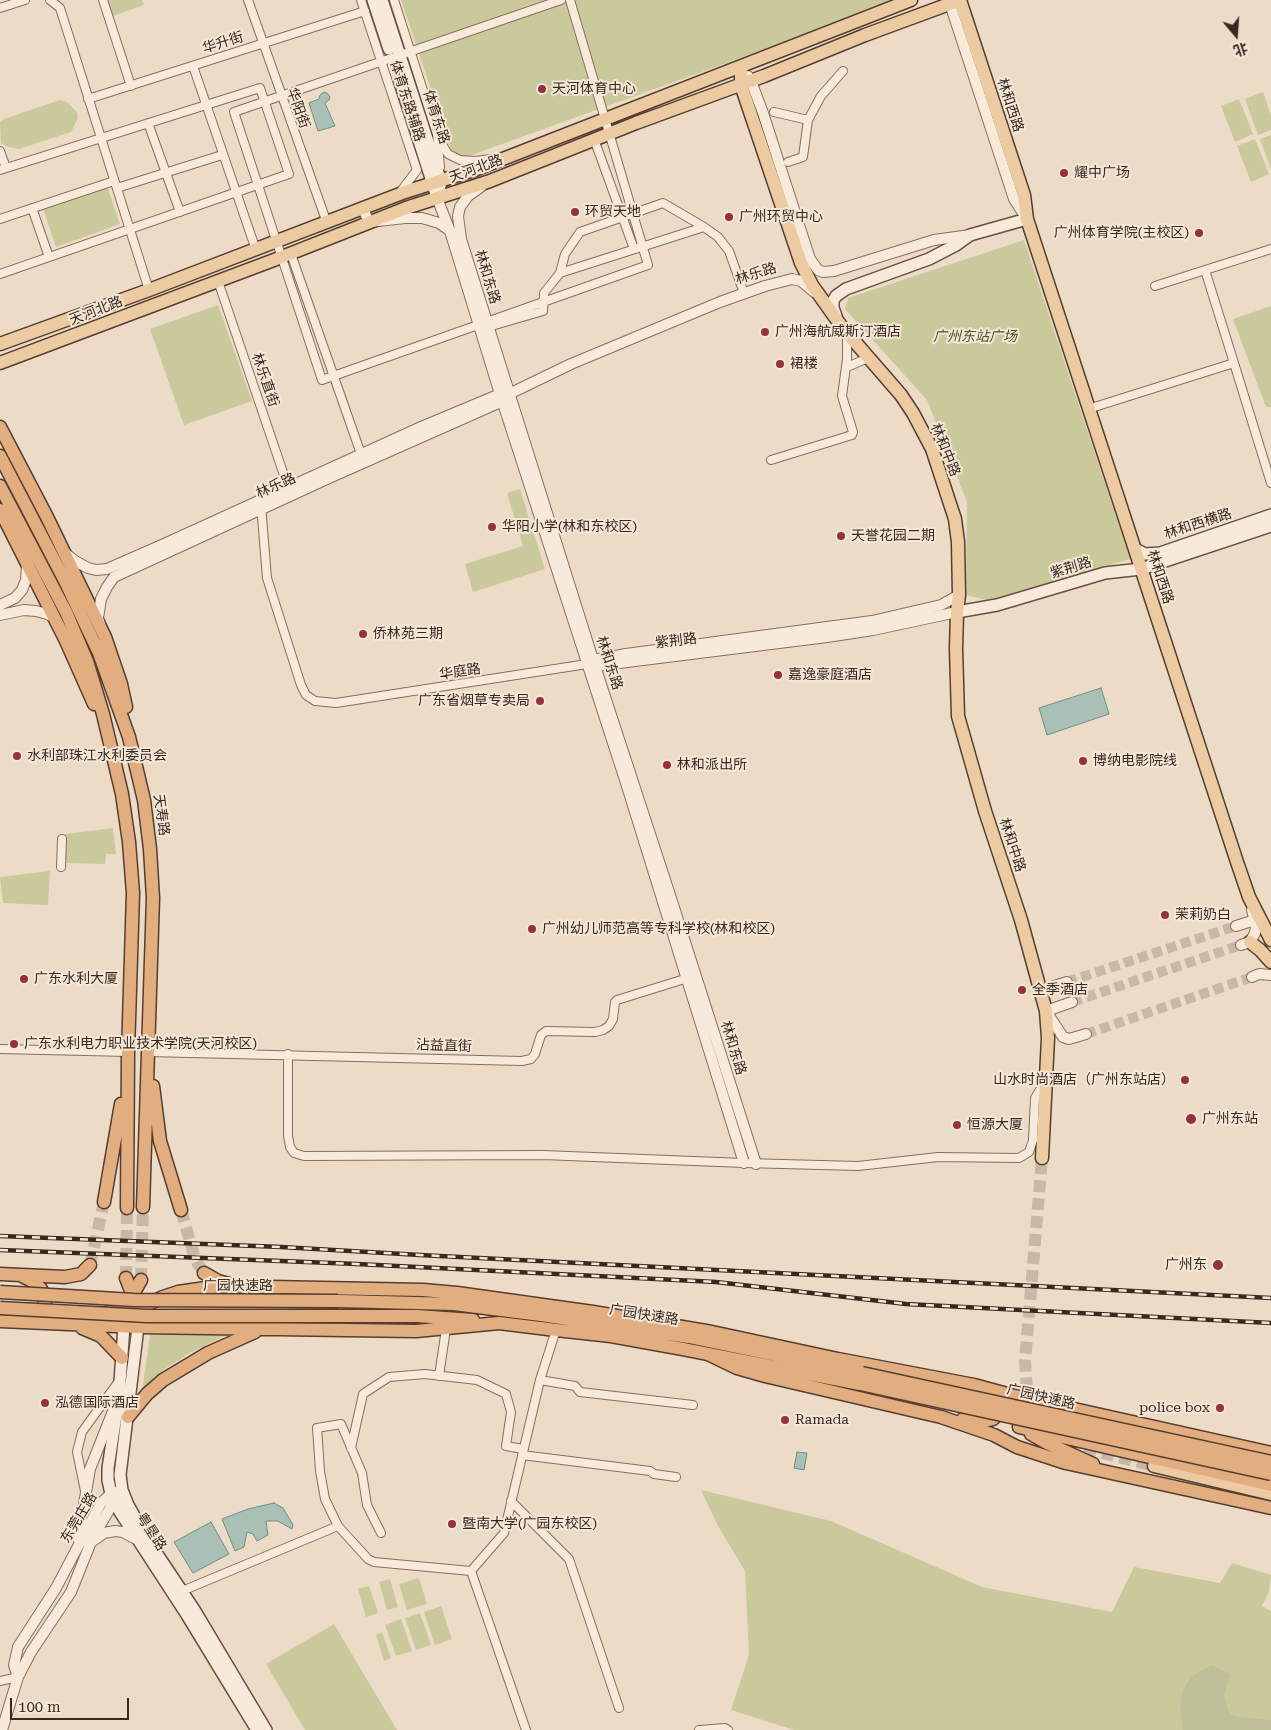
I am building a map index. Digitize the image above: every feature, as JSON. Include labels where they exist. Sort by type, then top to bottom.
[{"type":"highway","points":[[0,429],[32,487],[105,637],[124,697],[129,737]]},
{"type":"highway","name":"天寿路","points":[[0,456],[90,633],[129,737],[144,800],[153,898],[144,1207]]},
{"type":"highway","points":[[0,486],[78,638],[93,677],[117,768],[129,842],[133,893],[128,1052],[127,1208]]},
{"type":"highway","points":[[0,510],[55,618],[108,738]]},
{"type":"highway","points":[[132,945],[152,946]]},
{"type":"highway","points":[[104,1202],[118,1127],[128,1052]]},
{"type":"highway","points":[[148,1052],[160,1141],[181,1210]]},
{"type":"highway","points":[[0,1274],[65,1277],[80,1274],[90,1265]]},
{"type":"highway","points":[[204,1273],[218,1281],[238,1287]]},
{"type":"highway","points":[[18,1322],[37,1315],[45,1303],[40,1289],[34,1282],[21,1275]]},
{"type":"highway","points":[[124,1326],[129,1300],[126,1278]]},
{"type":"highway","points":[[68,1324],[97,1317],[129,1300],[141,1280],[138,1327]]},
{"type":"highway","points":[[124,1326],[133,1313],[140,1308],[178,1292],[220,1286],[423,1290],[494,1298],[658,1322],[974,1385],[1011,1396],[1271,1453]]},
{"type":"highway","points":[[234,1329],[223,1314],[223,1304],[226,1296],[238,1287]]},
{"type":"highway","name":"广园快速路","points":[[0,1292],[141,1300],[338,1301],[454,1304],[541,1315],[688,1338],[1271,1474]]},
{"type":"highway","points":[[129,1300],[156,1319],[178,1328]]},
{"type":"highway","points":[[0,1308],[147,1316],[426,1317],[498,1323]]},
{"type":"highway","points":[[541,1315],[658,1322]]},
{"type":"highway","points":[[0,1321],[178,1328],[416,1330],[446,1329],[498,1323]]},
{"type":"highway","name":"广园快速路","points":[[498,1323],[611,1336],[861,1379],[1271,1462]]},
{"type":"highway","points":[[68,1324],[98,1334],[111,1344],[122,1358]]},
{"type":"highway","points":[[128,1417],[147,1394],[163,1380],[208,1353],[234,1340],[264,1329]]},
{"type":"highway","points":[[708,1354],[737,1368],[765,1376],[941,1416],[984,1421],[997,1417],[998,1410],[994,1404],[974,1385]]},
{"type":"highway","points":[[1011,1396],[1005,1408],[1005,1414],[1010,1421],[1047,1443],[1110,1472]]},
{"type":"highway","points":[[941,1416],[994,1435],[1040,1456],[1271,1508]]},
{"type":"highway","points":[[1019,1427],[1271,1486]]},
{"type":"main road","name":"体育东路","points":[[373,0],[423,151],[437,183]]},
{"type":"main road","name":"体育东路","points":[[382,0],[437,183],[437,198]]},
{"type":"main road","name":"天河北路","points":[[0,344],[256,250],[414,189],[437,183],[741,68],[911,0]]},
{"type":"main road","name":"天河北路","points":[[0,364],[291,254],[369,222],[490,181],[695,100],[746,83],[873,32],[957,1]]},
{"type":"main road","name":"林和西路","points":[[957,1],[1024,195],[1026,219],[1249,897],[1271,940]]},
{"type":"main road","name":"林和中路","points":[[741,68],[800,263],[812,285],[839,322],[909,407],[932,449],[954,519],[958,542],[958,716],[985,811],[1021,920],[1046,1010],[1048,1038],[1042,1158]]},
{"type":"main road","points":[[839,322],[832,304],[836,296],[841,292],[929,259],[956,245],[970,235],[1026,219]]},
{"type":"main road","points":[[0,339],[27,334]]},
{"type":"main road","points":[[0,372],[30,353]]},
{"type":"main road","name":"林和西横路","points":[[1135,549],[1145,554],[1160,552],[1271,516]]},
{"type":"main road","name":"林和西横路","points":[[1141,568],[1271,526]]},
{"type":"main road","name":"紫荆路","points":[[957,612],[997,605],[1105,574],[1141,568]]},
{"type":"main road","points":[[1246,944],[1260,950],[1271,963]]},
{"type":"main road","name":"粤垦路","points":[[124,1326],[119,1396],[108,1468],[108,1480],[138,1540],[187,1615],[257,1730]]},
{"type":"main road","name":"粤垦路","points":[[116,1495],[128,1417],[138,1327]]},
{"type":"main road","points":[[1154,1466],[1271,1494]]},
{"type":"main road","name":"粤垦路","points":[[116,1495],[128,1505],[147,1539],[182,1591],[266,1730]]},
{"type":"street","points":[[0,8],[25,0]]},
{"type":"street","points":[[50,0],[58,4],[149,290]]},
{"type":"street","points":[[103,0],[131,86]]},
{"type":"street","name":"华阳街","points":[[248,0],[327,223]]},
{"type":"street","name":"体育东路辅路","points":[[361,0],[416,170]]},
{"type":"street","name":"体育东路辅路","points":[[394,0],[437,134],[437,183]]},
{"type":"street","points":[[561,0],[234,112],[322,380],[648,265],[570,0]]},
{"type":"street","name":"华升街","points":[[88,99],[364,11]]},
{"type":"street","points":[[193,66],[256,250]]},
{"type":"street","points":[[788,162],[803,157],[808,120],[821,96],[843,70]]},
{"type":"street","name":"林和中路","points":[[746,83],[810,259],[818,270],[834,272],[934,240],[970,235]]},
{"type":"street","points":[[0,151],[3,169],[260,88],[289,174],[0,274]]},
{"type":"street","points":[[774,112],[808,120]]},
{"type":"street","points":[[148,123],[180,212]]},
{"type":"street","points":[[276,135],[292,127]]},
{"type":"street","points":[[437,134],[448,154],[460,160],[475,162],[511,155]]},
{"type":"street","points":[[594,139],[624,217],[634,249]]},
{"type":"street","points":[[388,199],[402,191],[416,170],[423,151]]},
{"type":"street","points":[[0,219],[32,208],[222,155]]},
{"type":"street","name":"林和东路","points":[[490,181],[468,196],[463,202],[458,216],[461,239],[488,327],[504,396]]},
{"type":"street","name":"林和东路","points":[[437,198],[450,231],[592,663],[691,977],[756,1164]]},
{"type":"street","points":[[488,327],[543,311],[544,293],[560,272],[565,254],[580,232],[663,203],[718,237],[729,251],[744,293]]},
{"type":"street","points":[[32,208],[49,257]]},
{"type":"street","points":[[363,209],[369,222],[422,218],[438,223],[450,231]]},
{"type":"street","points":[[560,272],[704,227]]},
{"type":"street","points":[[1155,286],[1271,249]]},
{"type":"street","points":[[291,254],[361,454]]},
{"type":"street","points":[[1205,270],[1271,483]]},
{"type":"street","name":"林乐路","points":[[64,552],[83,566],[96,570],[107,569],[261,504],[504,396],[591,355],[744,293],[782,281],[792,279],[801,281],[810,287],[839,322]]},
{"type":"street","name":"林乐直街","points":[[218,281],[288,487]]},
{"type":"street","points":[[771,460],[852,435],[853,432],[842,396],[847,367],[847,332]]},
{"type":"street","points":[[847,367],[868,358]]},
{"type":"street","points":[[1088,409],[1234,363]]},
{"type":"street","name":"林乐路","points":[[105,637],[98,618],[103,592],[114,577],[261,504],[288,487],[361,454],[504,396]]},
{"type":"street","name":"华庭路","points":[[261,504],[267,578],[300,685],[306,695],[315,701],[336,703],[592,663]]},
{"type":"street","points":[[0,605],[15,598],[22,590],[28,569],[24,557]]},
{"type":"street","name":"紫荆路","points":[[592,663],[872,621],[932,608],[959,595]]},
{"type":"street","points":[[0,615],[24,610],[42,612],[55,618]]},
{"type":"street","name":"紫荆路","points":[[592,663],[827,637],[873,630],[957,612]]},
{"type":"street","points":[[61,867],[62,839]]},
{"type":"street","points":[[1246,944],[1255,933],[1249,897]]},
{"type":"street","points":[[1236,926],[1254,920]]},
{"type":"street","points":[[1271,940],[1271,945]]},
{"type":"street","points":[[1271,963],[1270,968],[1255,975],[1271,975]]},
{"type":"street","name":"林和东路","points":[[691,977],[744,1164]]},
{"type":"street","name":"沾益直街","points":[[148,1052],[509,1061],[531,1059],[535,1054],[541,1035],[546,1031],[595,1032],[603,1030],[609,1026],[613,1019],[615,1002],[617,1000],[691,977]]},
{"type":"street","points":[[1041,990],[1067,982]]},
{"type":"street","points":[[1072,1002],[1046,1010],[1063,1037],[1069,1039],[1086,1034]]},
{"type":"street","points":[[0,1049],[128,1052]]},
{"type":"street","points":[[288,1054],[288,1136],[290,1147],[294,1153],[304,1156],[543,1155],[744,1164],[858,1166],[938,1157],[1019,1158],[1029,1152],[1033,1140],[1035,1098],[1045,1081]]},
{"type":"street","points":[[439,1376],[446,1329]]},
{"type":"street","points":[[471,1570],[504,1533],[540,1380],[556,1330]]},
{"type":"street","points":[[351,1448],[362,1394],[389,1377],[425,1374],[477,1380],[506,1394],[511,1412],[506,1446],[522,1452],[650,1470],[654,1474],[676,1476]]},
{"type":"street","points":[[85,1491],[77,1452],[82,1432],[120,1379]]},
{"type":"street","points":[[540,1380],[575,1386],[580,1392],[693,1404]]},
{"type":"street","points":[[76,1548],[85,1491],[97,1448],[119,1396]]},
{"type":"street","points":[[381,1533],[367,1505],[362,1473],[341,1424],[317,1428],[320,1471],[325,1499],[338,1526],[368,1559],[374,1562],[471,1570]]},
{"type":"street","name":"东莞庄路","points":[[2,1730],[18,1677],[31,1652],[71,1592],[90,1543],[116,1495]]},
{"type":"street","name":"东莞庄路","points":[[18,1677],[14,1665],[18,1647],[56,1588],[101,1503],[116,1495]]},
{"type":"street","points":[[511,1501],[569,1559],[619,1708]]},
{"type":"street","points":[[182,1591],[338,1526]]},
{"type":"street","points":[[90,1543],[104,1533],[115,1531],[123,1532],[138,1540]]},
{"type":"street","points":[[471,1570],[526,1730]]},
{"type":"street","points":[[0,1680],[18,1677]]},
{"type":"street","points":[[699,1730],[725,1728],[728,1730]]},
{"type":"green space","points":[[107,0],[142,0],[144,5],[113,16]]},
{"type":"green space","name":"天河体育中心","points":[[401,0],[901,0],[455,161]]},
{"type":"green space","points":[[1263,92],[1271,115],[1271,130],[1258,135],[1245,99]]},
{"type":"green space","points":[[1239,99],[1253,134],[1235,142],[1221,106]]},
{"type":"green space","points":[[60,100],[67,102],[77,112],[78,118],[71,132],[19,149],[8,147],[1,143],[0,122],[4,119]]},
{"type":"green space","points":[[1271,135],[1271,169],[1260,139]]},
{"type":"green space","points":[[1255,139],[1269,174],[1251,182],[1237,146]]},
{"type":"green space","points":[[106,183],[120,224],[56,247],[42,206]]},
{"type":"green space","name":"广州东站广场","points":[[1024,240],[1130,559],[991,601],[966,595],[967,502],[927,400],[845,309],[848,298]]},
{"type":"green space","points":[[218,305],[252,401],[184,425],[150,329]]},
{"type":"green space","points":[[1271,306],[1271,407],[1266,407],[1233,319]]},
{"type":"green space","points":[[520,489],[545,569],[473,592],[465,564],[523,546],[507,493]]},
{"type":"green space","points":[[113,828],[116,854],[106,854],[105,864],[65,863],[65,834]]},
{"type":"green space","points":[[50,871],[48,905],[3,903],[0,877]]},
{"type":"green space","points":[[150,1335],[226,1335],[188,1354],[163,1370],[142,1391]]},
{"type":"green space","points":[[701,1490],[831,1521],[982,1587],[1112,1612],[1134,1567],[1220,1583],[1232,1563],[1271,1575],[1269,1592],[1262,1606],[1271,1611],[1271,1730],[794,1730],[731,1710],[749,1655],[745,1571],[718,1526]]},
{"type":"green space","points":[[419,1578],[427,1604],[407,1610],[399,1584]]},
{"type":"green space","points":[[390,1579],[398,1607],[387,1610],[379,1582]]},
{"type":"green space","points":[[369,1586],[378,1613],[366,1617],[358,1589]]},
{"type":"green space","points":[[441,1606],[452,1639],[435,1645],[424,1612]]},
{"type":"green space","points":[[420,1613],[431,1645],[416,1650],[405,1618]]},
{"type":"green space","points":[[401,1619],[412,1651],[396,1656],[385,1625]]},
{"type":"green space","points":[[334,1624],[397,1730],[305,1730],[266,1664]]},
{"type":"green space","points":[[382,1632],[391,1658],[384,1661],[376,1635]]},
{"type":"green space","points":[[1211,1665],[1231,1674],[1224,1694],[1228,1711],[1238,1717],[1271,1720],[1271,1730],[1183,1730],[1180,1709],[1183,1690],[1191,1677]]},
{"type":"shaded area","points":[[324,92],[330,97],[325,103],[335,126],[318,131],[309,103],[319,99],[320,95]]},
{"type":"shaded area","points":[[1101,688],[1109,714],[1047,735],[1039,708]]},
{"type":"shaded area","points":[[797,1452],[807,1453],[804,1470],[794,1468]]},
{"type":"shaded area","points":[[274,1503],[283,1508],[293,1525],[292,1529],[278,1521],[266,1521],[268,1535],[257,1541],[253,1534],[247,1532],[244,1547],[235,1551],[222,1519],[248,1509]]},
{"type":"shaded area","points":[[211,1522],[229,1554],[193,1573],[174,1542]]},
{"type":"tunnel","points":[[1067,982],[1236,926]]},
{"type":"tunnel","points":[[1072,1002],[1241,945]]},
{"type":"tunnel","points":[[1086,1034],[1252,977]]},
{"type":"tunnel","points":[[1031,1407],[1027,1391],[1025,1361],[1042,1158]]},
{"type":"tunnel","points":[[90,1265],[104,1202]]},
{"type":"tunnel","points":[[141,1280],[143,1207]]},
{"type":"tunnel","points":[[126,1278],[127,1208]]},
{"type":"tunnel","points":[[181,1210],[194,1255],[204,1273]]},
{"type":"tunnel","points":[[1068,1442],[1090,1450],[1154,1466]]},
{"type":"railway","points":[[0,1236],[281,1247],[1271,1298]]},
{"type":"railway","points":[[0,1250],[357,1264],[716,1282],[906,1304],[1271,1323]]},
{"type":"place","name":"天河体育中心","points":[[542,89]]},
{"type":"place","name":"耀中广场","points":[[1064,173]]},
{"type":"place","name":"环贸天地","points":[[575,212]]},
{"type":"place","name":"广州环贸中心","points":[[729,217]]},
{"type":"place","name":"广州体育学院(主校区)","points":[[1199,233]]},
{"type":"place","name":"广州海航威斯汀酒店","points":[[765,332]]},
{"type":"place","name":"裙楼","points":[[780,364]]},
{"type":"place","name":"华阳小学(林和东校区)","points":[[492,527]]},
{"type":"place","name":"天誉花园二期","points":[[841,536]]},
{"type":"place","name":"侨林苑三期","points":[[363,634]]},
{"type":"place","name":"嘉逸豪庭酒店","points":[[778,675]]},
{"type":"place","name":"广东省烟草专卖局","points":[[540,701]]},
{"type":"place","name":"水利部珠江水利委员会","points":[[17,756]]},
{"type":"place","name":"博纳电影院线","points":[[1083,761]]},
{"type":"place","name":"林和派出所","points":[[667,765]]},
{"type":"place","name":"茉莉奶白","points":[[1165,915]]},
{"type":"place","name":"广州幼儿师范高等专科学校(林和校区)","points":[[532,929]]},
{"type":"place","name":"广东水利大厦","points":[[24,979]]},
{"type":"place","name":"全季酒店","points":[[1022,990]]},
{"type":"place","name":"广东水利电力职业技术学院(天河校区)","points":[[14,1044]]},
{"type":"place","name":"山水时尚酒店（广州东站店）","points":[[1185,1080]]},
{"type":"place","name":"广州东站","points":[[1191,1119]]},
{"type":"place","name":"恒源大厦","points":[[957,1125]]},
{"type":"place","name":"广州东","points":[[1218,1265]]},
{"type":"place","name":"泓德国际酒店","points":[[45,1403]]},
{"type":"place","name":"police box","points":[[1220,1408]]},
{"type":"place","name":"Ramada","points":[[785,1420]]},
{"type":"place","name":"暨南大学(广园东校区)","points":[[452,1524]]}]
